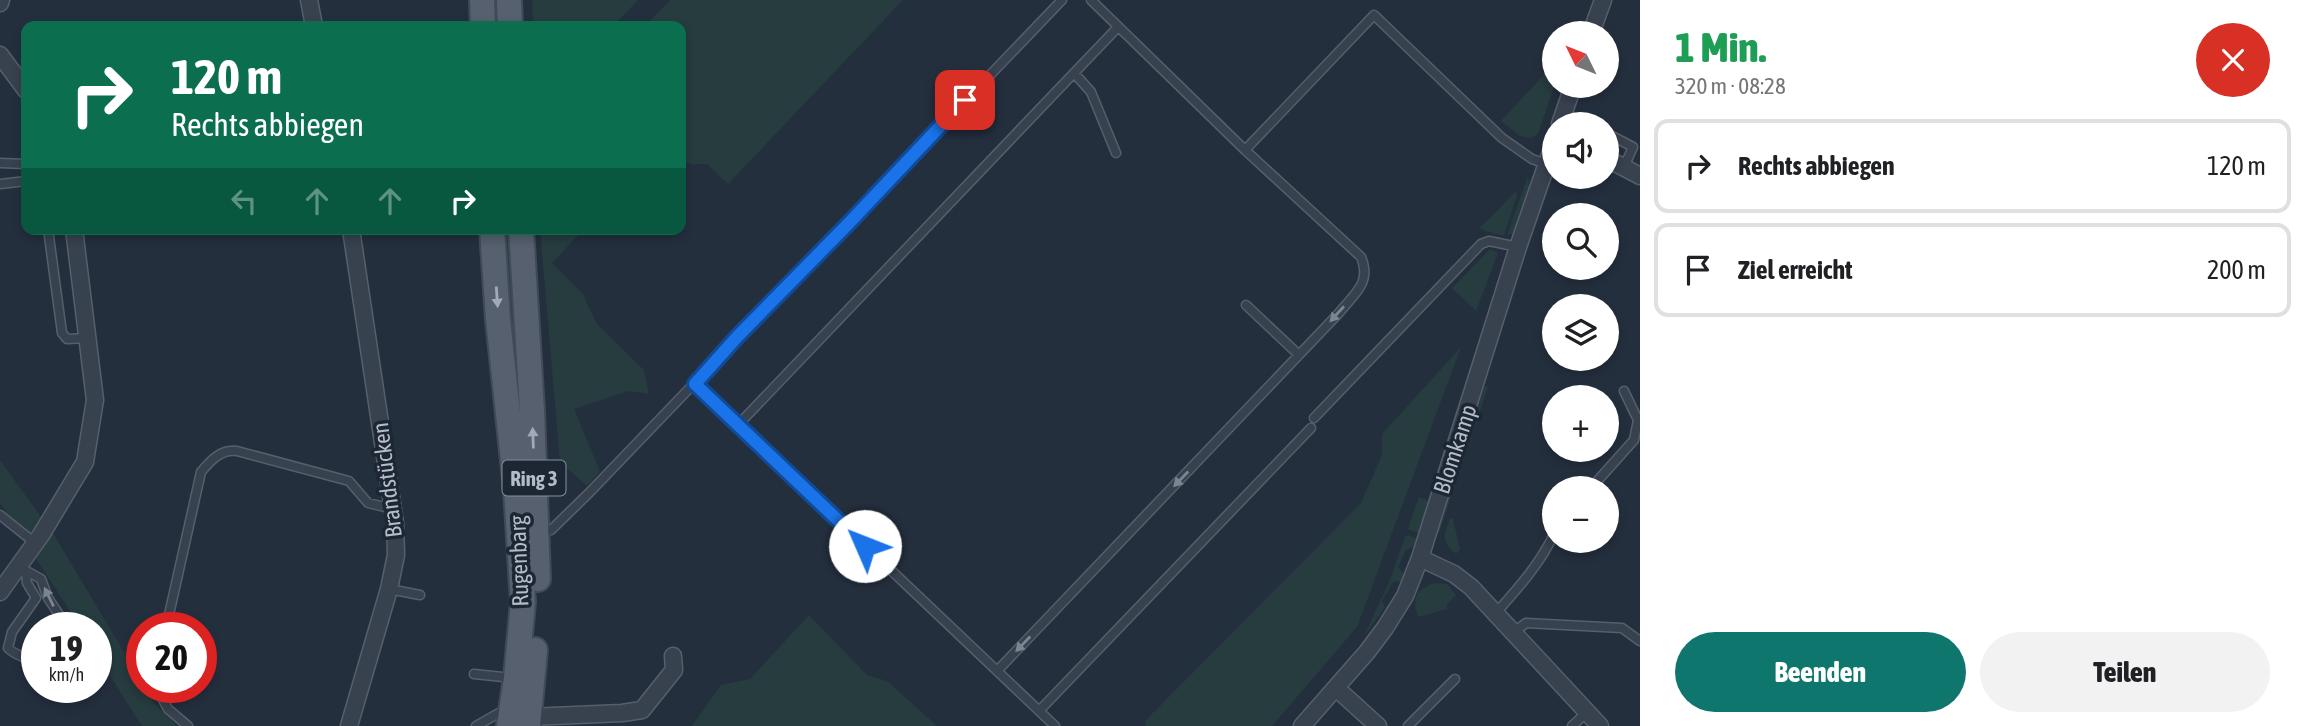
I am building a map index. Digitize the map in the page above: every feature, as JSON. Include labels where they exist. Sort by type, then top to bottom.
[{"type":"main road","points":[[482,0],[482,21]]},
{"type":"main road","points":[[509,0],[510,21]]},
{"type":"main road","name":"Rugenbarg","points":[[492,235],[498,319],[516,489],[523,602],[516,678],[520,719]]},
{"type":"main road","name":"Rugenbarg","points":[[520,719],[538,602],[521,235]]},
{"type":"street","points":[[309,0],[310,21]]},
{"type":"street","points":[[1595,21],[1603,0]]},
{"type":"street","points":[[0,55],[21,83]]},
{"type":"street","points":[[1619,164],[1640,176]]},
{"type":"street","name":"Blomkamp","points":[[1302,726],[1385,628],[1405,596],[1420,558],[1542,176]]},
{"type":"street","points":[[0,592],[23,569],[35,543],[85,462],[95,400],[75,235]]},
{"type":"street","name":"Brandstücken","points":[[349,726],[389,589],[396,555],[393,509],[352,235]]},
{"type":"street","points":[[1420,558],[1454,574],[1471,587],[1600,726]]},
{"type":"street","points":[[520,719],[625,720],[642,710],[674,670],[673,656]]},
{"type":"street","points":[[1336,688],[1378,726]]},
{"type":"lane","points":[[537,534],[551,530],[695,384],[737,337],[1062,0]]},
{"type":"lane","points":[[997,671],[1299,355],[1360,288],[1365,278],[1361,257],[1245,150],[1091,0]]},
{"type":"lane","points":[[1245,150],[1374,15],[1502,138],[1532,159],[1542,163]]},
{"type":"lane","points":[[738,425],[1118,27]]},
{"type":"lane","points":[[1074,72],[1090,92],[1116,153]]},
{"type":"lane","points":[[1619,140],[1633,147],[1624,167]]},
{"type":"lane","points":[[0,163],[21,164]]},
{"type":"lane","points":[[0,184],[21,182]]},
{"type":"lane","points":[[49,235],[62,333],[67,339],[88,338]]},
{"type":"lane","points":[[1314,418],[1481,244],[1489,241],[1518,247]]},
{"type":"lane","points":[[1246,305],[1299,355]]},
{"type":"lane","points":[[695,384],[1055,726]]},
{"type":"lane","points":[[1602,476],[1634,440],[1639,420],[1624,391]]},
{"type":"lane","points":[[1039,711],[1311,428]]},
{"type":"lane","points":[[170,612],[201,472],[210,461],[222,453],[229,450],[349,481],[368,503],[393,509]]},
{"type":"lane","points":[[0,515],[35,543]]},
{"type":"lane","points":[[1496,613],[1545,553]]},
{"type":"lane","points":[[23,569],[41,579],[48,598],[57,612]]},
{"type":"lane","points":[[23,569],[36,598],[26,612]]},
{"type":"lane","points":[[389,589],[420,595]]},
{"type":"lane","points":[[21,619],[12,632],[8,648],[10,652],[21,656]]},
{"type":"lane","points":[[1514,632],[1526,623],[1622,628],[1640,640]]},
{"type":"lane","points":[[474,674],[516,678]]},
{"type":"lane","points":[[1408,726],[1455,679]]},
{"type":"lane","points":[[165,703],[188,726]]},
{"type":"lane","points":[[1572,726],[1587,712]]},
{"type":"lane","points":[[480,725],[520,719]]},
{"type":"green space","points":[[532,0],[638,0],[618,21],[533,21]]},
{"type":"green space","points":[[670,0],[903,0],[728,184],[707,164],[686,162],[686,21],[650,21]]},
{"type":"green space","points":[[1542,77],[1542,98],[1550,98],[1545,112],[1542,112],[1538,134],[1531,138],[1520,136],[1501,121]]},
{"type":"green space","points":[[1528,176],[1530,191],[1517,230],[1507,235]]},
{"type":"green space","points":[[1516,191],[1504,236],[1480,228]]},
{"type":"green space","points":[[499,235],[508,235],[528,508]]},
{"type":"green space","points":[[541,235],[578,235],[552,263],[584,295],[597,324],[644,370],[649,394],[628,391],[574,409],[600,471],[587,486],[560,462]]},
{"type":"green space","points":[[1490,249],[1497,252],[1497,256],[1476,311],[1452,288]]},
{"type":"green space","points":[[1461,347],[1357,627],[1272,726],[1146,726],[1145,721],[1361,503],[1382,455],[1382,434]]},
{"type":"green space","points":[[1480,384],[1488,387],[1437,533],[1460,448],[1465,445],[1479,401],[1476,394]]},
{"type":"green space","points":[[0,460],[54,535],[100,612],[71,612],[0,503]]},
{"type":"green space","points":[[1419,497],[1429,501],[1420,534],[1408,529]]},
{"type":"green space","points":[[1450,518],[1453,519],[1460,549],[1456,554],[1445,541]]},
{"type":"green space","points":[[1408,535],[1418,541],[1406,550],[1398,567],[1406,576],[1404,581],[1393,582],[1382,601],[1385,607],[1363,638],[1390,580],[1405,537]]},
{"type":"green space","points":[[1434,583],[1447,584],[1456,595],[1447,604],[1447,609],[1418,617],[1415,600],[1419,592]]},
{"type":"green space","points":[[809,615],[867,675],[887,681],[937,726],[692,726],[721,685],[750,679]]},
{"type":"green space","points":[[112,632],[126,655],[126,701],[112,679]]},
{"type":"green space","points":[[127,703],[154,703],[177,726],[143,726]]},
{"type":"route","points":[[865,546],[695,384],[965,100]]}]
